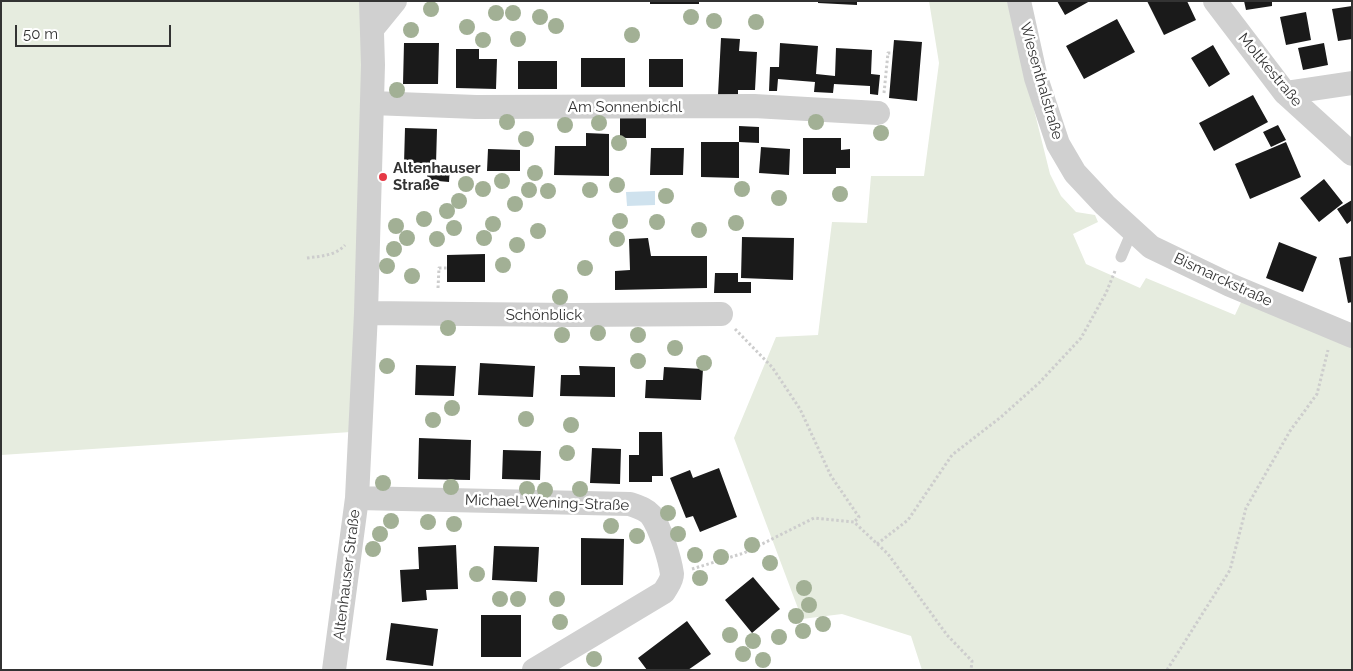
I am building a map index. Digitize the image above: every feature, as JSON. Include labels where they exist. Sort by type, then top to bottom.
[{"type":"street","name":"Altenhauser Straße","points":[[334,670],[357,498],[366,313],[372,103],[372,1]]},
{"type":"street","points":[[372,28],[395,1]]},
{"type":"street","name":"Wiesenthalstraße","points":[[1019,1],[1036,78],[1058,144],[1075,173],[1105,205]]},
{"type":"street","name":"Moltkestraße","points":[[1215,1],[1285,93],[1352,154]]},
{"type":"street","points":[[1285,93],[1352,83]]},
{"type":"street","name":"Am Sonnenbichl","points":[[372,103],[485,107],[762,106],[878,113]]},
{"type":"street","name":"Bismarckstraße","points":[[1105,205],[1152,247],[1230,285],[1343,333]]},
{"type":"street","name":"Schönblick","points":[[366,313],[721,314]]},
{"type":"street","name":"Michael-Wening-Straße","points":[[357,498],[630,504],[642,508],[651,515],[662,539],[672,575]]},
{"type":"street","points":[[534,670],[664,592],[671,582],[672,575]]},
{"type":"lane","points":[[1121,256],[1132,231]]},
{"type":"path","points":[[878,113],[883,106],[888,53],[893,53]]},
{"type":"path","points":[[877,544],[908,520],[952,455],[1001,417],[1039,383],[1082,338],[1106,294],[1121,256]]},
{"type":"path","points":[[438,288],[439,268],[447,268]]},
{"type":"path","points":[[721,314],[772,367],[800,409],[831,476],[859,517],[854,522]]},
{"type":"path","points":[[1167,670],[1230,570],[1246,508],[1290,431],[1317,394],[1343,333]]},
{"type":"path","points":[[672,575],[744,554],[814,518],[854,522],[888,554],[947,635],[972,661],[971,670]]},
{"type":"shaded area","points":[[1,1],[362,1],[363,48],[351,432],[1,455]]},
{"type":"shaded area","points":[[929,1],[1007,1],[1050,174],[1061,196],[1076,212],[1095,215],[1098,222],[1073,234],[1086,264],[1140,288],[1146,278],[1235,315],[1242,300],[1352,345],[1352,670],[922,670],[911,636],[842,614],[802,619],[734,438],[776,337],[818,335],[832,222],[867,223],[871,176],[924,176],[939,63]]},
{"type":"water","points":[[655,191],[655,205],[627,206],[626,192]]},
{"type":"building","points":[[650,1],[699,1],[699,4],[650,4]]},
{"type":"building","points":[[818,1],[857,1],[857,5],[818,3]]},
{"type":"building","points":[[1057,1],[1090,1],[1065,15]]},
{"type":"building","points":[[1147,1],[1187,1],[1196,20],[1164,35]]},
{"type":"building","points":[[1244,1],[1272,1],[1272,6],[1246,10]]},
{"type":"building","points":[[1352,6],[1352,39],[1338,41],[1332,9]]},
{"type":"building","points":[[1306,12],[1311,40],[1286,45],[1280,17]]},
{"type":"building","points":[[1117,19],[1135,52],[1084,79],[1066,46]]},
{"type":"building","points":[[721,38],[740,39],[739,51],[757,52],[755,90],[738,90],[738,96],[718,95]]},
{"type":"building","points":[[894,40],[922,42],[917,101],[889,98]]},
{"type":"building","points":[[404,43],[439,43],[438,84],[403,84]]},
{"type":"building","points":[[780,43],[818,46],[816,74],[835,76],[836,48],[872,50],[871,74],[880,75],[878,95],[870,94],[870,86],[834,84],[833,93],[814,92],[815,82],[778,79],[777,91],[769,91],[770,67],[779,67]]},
{"type":"building","points":[[1324,43],[1328,65],[1303,70],[1298,48]]},
{"type":"building","points":[[1213,45],[1230,74],[1209,87],[1191,58]]},
{"type":"building","points":[[456,49],[479,49],[479,59],[497,59],[496,89],[456,88]]},
{"type":"building","points":[[581,58],[625,58],[625,87],[581,87]]},
{"type":"building","points":[[649,59],[683,59],[683,87],[649,87]]},
{"type":"building","points":[[518,61],[557,61],[557,89],[518,89]]},
{"type":"building","points":[[1253,95],[1268,122],[1214,151],[1199,123]]},
{"type":"building","points":[[620,117],[646,117],[646,138],[620,138]]},
{"type":"building","points":[[1278,125],[1286,140],[1271,147],[1263,132]]},
{"type":"building","points":[[739,126],[759,127],[759,143],[739,142]]},
{"type":"building","points":[[405,128],[437,129],[436,164],[450,165],[449,182],[427,180],[428,164],[404,164]]},
{"type":"building","points":[[586,133],[609,134],[609,176],[554,175],[555,146],[586,146]]},
{"type":"building","points":[[803,138],[841,138],[841,150],[850,149],[850,168],[836,168],[836,174],[803,174]]},
{"type":"building","points":[[701,142],[739,142],[739,178],[701,177]]},
{"type":"building","points":[[1286,142],[1301,177],[1250,199],[1235,164]]},
{"type":"building","points":[[761,147],[790,149],[789,175],[759,173]]},
{"type":"building","points":[[651,148],[684,148],[683,175],[650,175]]},
{"type":"building","points":[[488,149],[520,150],[520,171],[487,171]]},
{"type":"building","points":[[1324,179],[1343,203],[1319,222],[1300,198]]},
{"type":"building","points":[[1352,200],[1352,220],[1347,224],[1337,209]]},
{"type":"building","points":[[742,237],[794,238],[793,280],[741,278]]},
{"type":"building","points":[[648,238],[651,256],[707,256],[707,288],[615,290],[615,271],[630,270],[629,239]]},
{"type":"building","points":[[1279,242],[1317,257],[1303,292],[1266,278]]},
{"type":"building","points":[[485,254],[485,282],[447,282],[447,255]]},
{"type":"building","points":[[1352,256],[1352,302],[1348,303],[1339,258]]},
{"type":"building","points":[[715,273],[738,273],[738,282],[751,282],[751,293],[714,293]]},
{"type":"building","points":[[480,363],[535,366],[533,397],[478,395]]},
{"type":"building","points":[[416,365],[456,366],[454,396],[415,395]]},
{"type":"building","points":[[579,366],[615,367],[615,397],[560,396],[561,375],[580,375]]},
{"type":"building","points":[[664,367],[703,369],[701,400],[645,398],[646,380],[663,380]]},
{"type":"building","points":[[639,432],[662,432],[663,476],[652,476],[652,482],[629,482],[629,455],[639,455]]},
{"type":"building","points":[[419,438],[471,440],[470,480],[418,479]]},
{"type":"building","points":[[592,448],[621,449],[620,484],[590,483]]},
{"type":"building","points":[[503,450],[541,451],[540,480],[502,479]]},
{"type":"building","points":[[719,468],[737,517],[700,532],[693,516],[686,518],[670,478],[690,470],[693,478]]},
{"type":"building","points":[[581,538],[624,539],[623,585],[581,585]]},
{"type":"building","points":[[456,545],[458,589],[426,590],[427,600],[402,602],[400,570],[419,569],[418,547]]},
{"type":"building","points":[[494,546],[539,547],[537,582],[492,580]]},
{"type":"building","points":[[753,577],[780,609],[752,633],[725,600]]},
{"type":"building","points":[[481,615],[521,615],[521,657],[481,657]]},
{"type":"building","points":[[687,621],[711,654],[688,670],[647,670],[638,658]]},
{"type":"building","points":[[391,623],[438,629],[433,666],[386,660]]},
{"type":"place","name":"Altenhauser Straße","points":[[383,177]]}]
